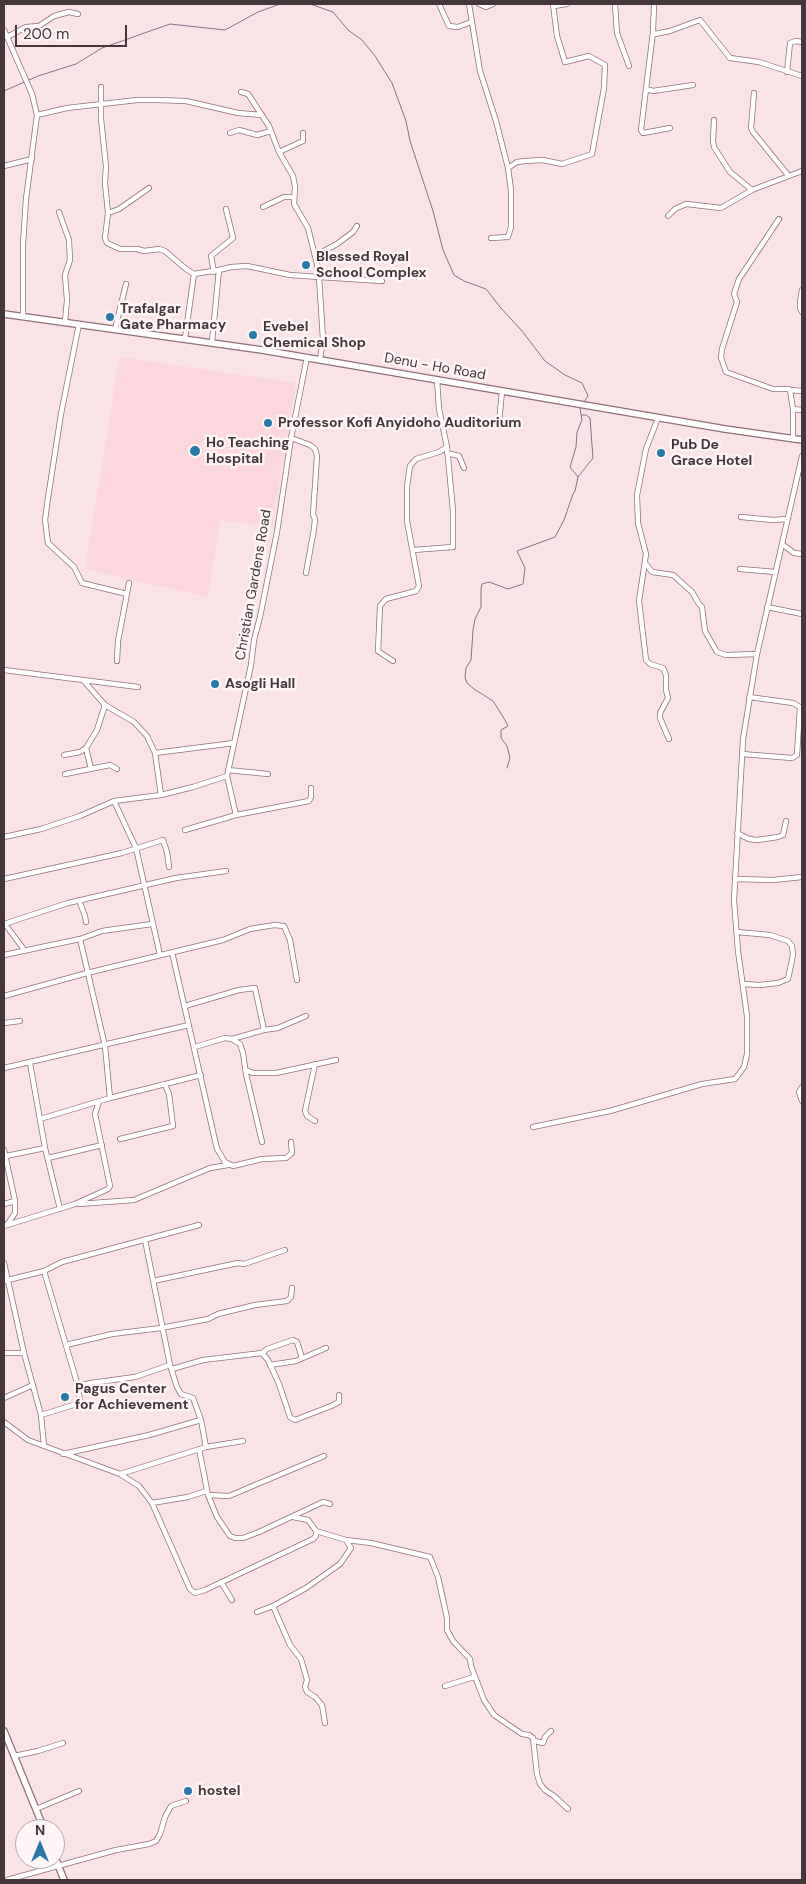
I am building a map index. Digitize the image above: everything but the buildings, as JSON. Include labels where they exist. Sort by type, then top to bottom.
[{"type":"main road","name":"Denu - Ho Road","points":[[4,314],[185,338],[320,359],[658,418],[802,440]]},
{"type":"main road","points":[[4,1731],[5,1739],[40,1819]]},
{"type":"street","points":[[439,4],[449,26],[458,28],[471,22]]},
{"type":"street","points":[[469,4],[480,71],[496,121],[508,168],[511,190],[511,227],[508,237],[491,238]]},
{"type":"street","points":[[479,4],[486,6],[493,4]]},
{"type":"street","points":[[508,168],[517,162],[524,161],[543,160],[562,164],[592,154],[604,88],[605,65],[589,56],[565,62],[556,36],[554,5],[567,4]]},
{"type":"street","points":[[615,4],[616,33],[629,66]]},
{"type":"street","points":[[654,4],[653,32],[642,132],[670,128]]},
{"type":"street","points":[[7,37],[26,27],[39,26],[54,16],[69,12],[78,14]]},
{"type":"street","points":[[653,32],[655,34],[663,33],[700,20],[730,58],[759,62],[802,76]]},
{"type":"street","points":[[4,30],[36,105],[37,115],[26,199],[23,244],[23,317]]},
{"type":"street","points":[[787,72],[790,43],[802,42]]},
{"type":"street","points":[[646,89],[659,91],[692,85]]},
{"type":"street","points":[[101,87],[100,105],[108,213],[106,244],[144,251],[159,249],[165,251],[194,274],[247,266],[290,275],[382,281]]},
{"type":"street","points":[[240,92],[248,94],[262,115],[294,180],[294,204],[308,228],[316,259],[323,339],[320,359]]},
{"type":"street","points":[[754,93],[751,128],[788,175]]},
{"type":"street","points":[[37,115],[67,108],[138,100],[186,101],[238,113],[262,115]]},
{"type":"street","points":[[714,120],[713,141],[719,156],[730,172],[752,190]]},
{"type":"street","points":[[230,133],[239,130],[257,135],[271,131]]},
{"type":"street","points":[[279,152],[303,141],[303,133]]},
{"type":"street","points":[[4,166],[32,159]]},
{"type":"street","points":[[668,216],[674,209],[686,204],[721,208],[752,190],[802,171]]},
{"type":"street","points":[[108,213],[119,209],[149,188]]},
{"type":"street","points":[[263,207],[284,197],[294,197]]},
{"type":"street","points":[[212,342],[217,271],[211,256],[234,238],[226,210]]},
{"type":"street","points":[[59,212],[66,230],[70,255],[70,263],[65,275],[67,300],[65,322]]},
{"type":"street","points":[[779,219],[739,279],[734,294],[737,302],[722,349],[721,358],[726,372],[773,389],[802,391]]},
{"type":"street","points":[[316,259],[320,253],[350,235],[357,226]]},
{"type":"street","points":[[185,338],[194,274]]},
{"type":"street","points":[[115,329],[126,284]]},
{"type":"street","points":[[802,290],[800,303],[802,312]]},
{"type":"street","points":[[79,324],[61,414],[48,498],[45,520],[48,543],[74,567],[82,584],[127,594]]},
{"type":"street","name":"Christian Gardens Road","points":[[236,815],[227,776],[266,588],[291,438],[307,357]]},
{"type":"street","points":[[413,550],[454,547],[453,511],[447,447],[439,409],[437,380]]},
{"type":"street","points":[[790,390],[793,409],[793,439]]},
{"type":"street","points":[[499,424],[502,391]]},
{"type":"street","points":[[793,409],[802,410]]},
{"type":"street","points":[[658,418],[646,449],[637,495],[638,523],[646,554],[639,594],[646,660],[650,664],[663,668],[666,675],[668,698],[660,713],[660,718],[669,739]]},
{"type":"street","points":[[291,438],[310,445],[315,449],[317,456],[313,515],[315,520],[306,573]]},
{"type":"street","points":[[393,661],[378,651],[380,606],[386,599],[419,589],[407,521],[407,486],[410,466],[416,459],[439,452],[447,447]]},
{"type":"street","points":[[447,453],[459,456],[464,468]]},
{"type":"street","points":[[532,1128],[610,1111],[702,1084],[735,1079],[744,1068],[747,1054],[743,984],[737,932],[735,879],[742,739],[757,654],[802,456]]},
{"type":"street","points":[[742,517],[767,520],[787,519]]},
{"type":"street","points":[[782,544],[794,553],[802,554]]},
{"type":"street","points":[[645,563],[652,572],[672,575],[692,592],[698,604],[702,607],[705,630],[717,652],[726,654],[757,654]]},
{"type":"street","points":[[740,569],[776,572]]},
{"type":"street","points":[[117,661],[118,641],[129,583]]},
{"type":"street","points":[[767,607],[802,614]]},
{"type":"street","points":[[4,670],[138,687]]},
{"type":"street","points":[[83,680],[104,705],[134,722],[143,730],[151,742],[155,753],[161,795]]},
{"type":"street","points":[[742,754],[792,758],[797,755],[800,706],[793,703],[749,697]]},
{"type":"street","points":[[64,755],[80,752],[86,748],[97,730],[104,705]]},
{"type":"street","points":[[155,753],[234,743]]},
{"type":"street","points":[[86,748],[91,769]]},
{"type":"street","points":[[65,774],[112,765],[117,769]]},
{"type":"street","points":[[228,770],[268,774]]},
{"type":"street","points":[[4,837],[50,826],[114,801],[161,795],[227,776]]},
{"type":"street","points":[[185,830],[236,815],[309,801],[311,788]]},
{"type":"street","points":[[114,801],[136,848],[160,955]]},
{"type":"street","points":[[737,833],[749,839],[757,840],[778,837],[783,835],[786,821]]},
{"type":"street","points":[[4,879],[163,840],[169,867]]},
{"type":"street","points":[[25,951],[4,924],[78,900],[176,878],[226,871]]},
{"type":"street","points":[[735,879],[774,880],[802,876]]},
{"type":"street","points":[[78,900],[86,916],[86,922]]},
{"type":"street","points":[[4,955],[80,939],[102,931],[152,924]]},
{"type":"street","points":[[4,996],[87,973],[223,940],[250,929],[274,925],[284,926],[290,940],[297,980]]},
{"type":"street","points":[[737,932],[770,935],[788,941],[792,946],[793,955],[788,979],[778,983],[743,984]]},
{"type":"street","points":[[80,939],[105,1046],[110,1098]]},
{"type":"street","points":[[172,952],[217,1149],[228,1165]]},
{"type":"street","points":[[185,1006],[239,990],[255,988],[264,1030]]},
{"type":"street","points":[[195,1047],[225,1038],[232,1039],[278,1028],[306,1016]]},
{"type":"street","points":[[4,1023],[20,1020]]},
{"type":"street","points":[[4,1068],[189,1025]]},
{"type":"street","points":[[232,1039],[240,1044],[262,1142]]},
{"type":"street","points":[[246,1070],[253,1073],[276,1073],[336,1060]]},
{"type":"street","points":[[30,1063],[45,1148],[60,1210]]},
{"type":"street","points":[[315,1064],[305,1111],[307,1116],[315,1122]]},
{"type":"street","points":[[40,1119],[110,1098],[201,1075]]},
{"type":"street","points":[[120,1139],[173,1126],[170,1099],[164,1085]]},
{"type":"street","points":[[802,1087],[799,1092],[802,1101]]},
{"type":"street","points":[[6,1225],[60,1210],[108,1189],[110,1186],[95,1114],[98,1102]]},
{"type":"street","points":[[75,1204],[134,1200],[210,1168],[233,1166],[262,1159],[286,1158],[292,1153],[291,1142]]},
{"type":"street","points":[[48,1158],[102,1145]]},
{"type":"street","points":[[6,1156],[45,1148]]},
{"type":"street","points":[[4,1150],[15,1202],[15,1213],[6,1225]]},
{"type":"street","points":[[4,1204],[15,1202]]},
{"type":"street","points":[[6,1281],[44,1271],[62,1262],[199,1225]]},
{"type":"street","points":[[145,1240],[161,1328],[171,1367],[177,1387],[182,1394],[193,1398],[206,1438],[206,1447]]},
{"type":"street","points":[[153,1281],[238,1263],[244,1264],[285,1250]]},
{"type":"street","points":[[4,1263],[6,1281],[41,1415],[44,1446]]},
{"type":"street","points":[[41,1415],[80,1403],[78,1386],[44,1271]]},
{"type":"street","points":[[66,1345],[112,1334],[161,1328],[208,1319],[218,1314],[255,1305],[288,1301],[291,1297],[292,1288]]},
{"type":"street","points":[[78,1386],[135,1377],[203,1360],[262,1353],[267,1349],[293,1340],[297,1342],[302,1358]]},
{"type":"street","points":[[270,1365],[296,1361],[326,1348]]},
{"type":"street","points":[[4,1353],[24,1353]]},
{"type":"street","points":[[262,1353],[280,1384],[290,1417],[295,1420],[339,1402],[339,1395]]},
{"type":"street","points":[[4,1398],[33,1385]]},
{"type":"street","points":[[63,1454],[149,1435],[201,1420]]},
{"type":"street","points":[[4,1422],[28,1440],[120,1474],[139,1486],[152,1503],[190,1589],[195,1593],[312,1539],[316,1536],[316,1531]]},
{"type":"street","points":[[120,1474],[206,1447],[243,1441]]},
{"type":"street","points":[[199,1449],[207,1493],[217,1517],[230,1536],[243,1538],[323,1502],[330,1504]]},
{"type":"street","points":[[152,1503],[207,1493],[229,1496],[324,1456]]},
{"type":"street","points":[[293,1517],[308,1520],[316,1531],[346,1540],[371,1543],[430,1557],[438,1577],[447,1618],[447,1630],[453,1641],[470,1659],[474,1677],[490,1710],[522,1734],[529,1735],[535,1741],[544,1744],[545,1736],[552,1731]]},
{"type":"street","points":[[257,1612],[273,1606],[306,1588],[340,1564],[351,1548],[346,1540]]},
{"type":"street","points":[[221,1582],[232,1600]]},
{"type":"street","points":[[273,1606],[290,1645],[301,1659],[307,1680],[305,1687],[307,1692],[315,1696],[322,1705],[325,1723]]},
{"type":"street","points":[[445,1686],[474,1677]]},
{"type":"street","points":[[535,1741],[534,1751],[540,1784],[544,1790],[554,1796],[568,1809]]},
{"type":"street","points":[[14,1756],[63,1743]]},
{"type":"street","points":[[36,1808],[78,1791]]},
{"type":"street","points":[[65,1866],[156,1841],[171,1806],[186,1801]]},
{"type":"street","points":[[6,1880],[52,1869]]},
{"type":"shaded area","name":"Ho Teaching Hospital","points":[[119,357],[296,383],[272,527],[221,520],[208,597],[85,569]]},
{"type":"waterway","points":[[4,91],[38,76],[76,64],[102,48],[170,24],[225,30],[258,12],[280,4]]},
{"type":"waterway","points":[[310,4],[333,12],[348,30],[362,40],[375,56],[392,83],[406,121],[410,141],[433,211],[443,250],[454,275],[486,289],[545,361],[565,375],[582,383],[588,396],[584,402]]},
{"type":"waterway","points":[[507,768],[510,758],[507,746],[501,738],[501,730],[508,726],[493,701],[474,689],[467,683],[465,677],[466,668],[471,660],[475,619],[481,607],[482,584],[489,582],[508,589],[523,584],[525,568],[517,551],[555,537],[564,520],[578,477],[570,467],[576,447],[577,432],[582,420],[580,408]]},
{"type":"waterway","points":[[578,477],[593,458],[590,418],[582,415]]},
{"type":"place","name":"Blessed Royal School Complex","points":[[306,265]]},
{"type":"place","name":"Trafalgar Gate Pharmacy","points":[[110,317]]},
{"type":"place","name":"Evebel Chemical Shop","points":[[253,335]]},
{"type":"place","name":"Professor Kofi Anyidoho Auditorium","points":[[268,423]]},
{"type":"place","name":"Ho Teaching Hospital","points":[[195,451]]},
{"type":"place","name":"Pub De Grace Hotel","points":[[661,453]]},
{"type":"place","name":"Asogli Hall","points":[[215,684]]},
{"type":"place","name":"Pagus Center for Achievement","points":[[65,1397]]},
{"type":"place","name":"hostel","points":[[188,1791]]}]
